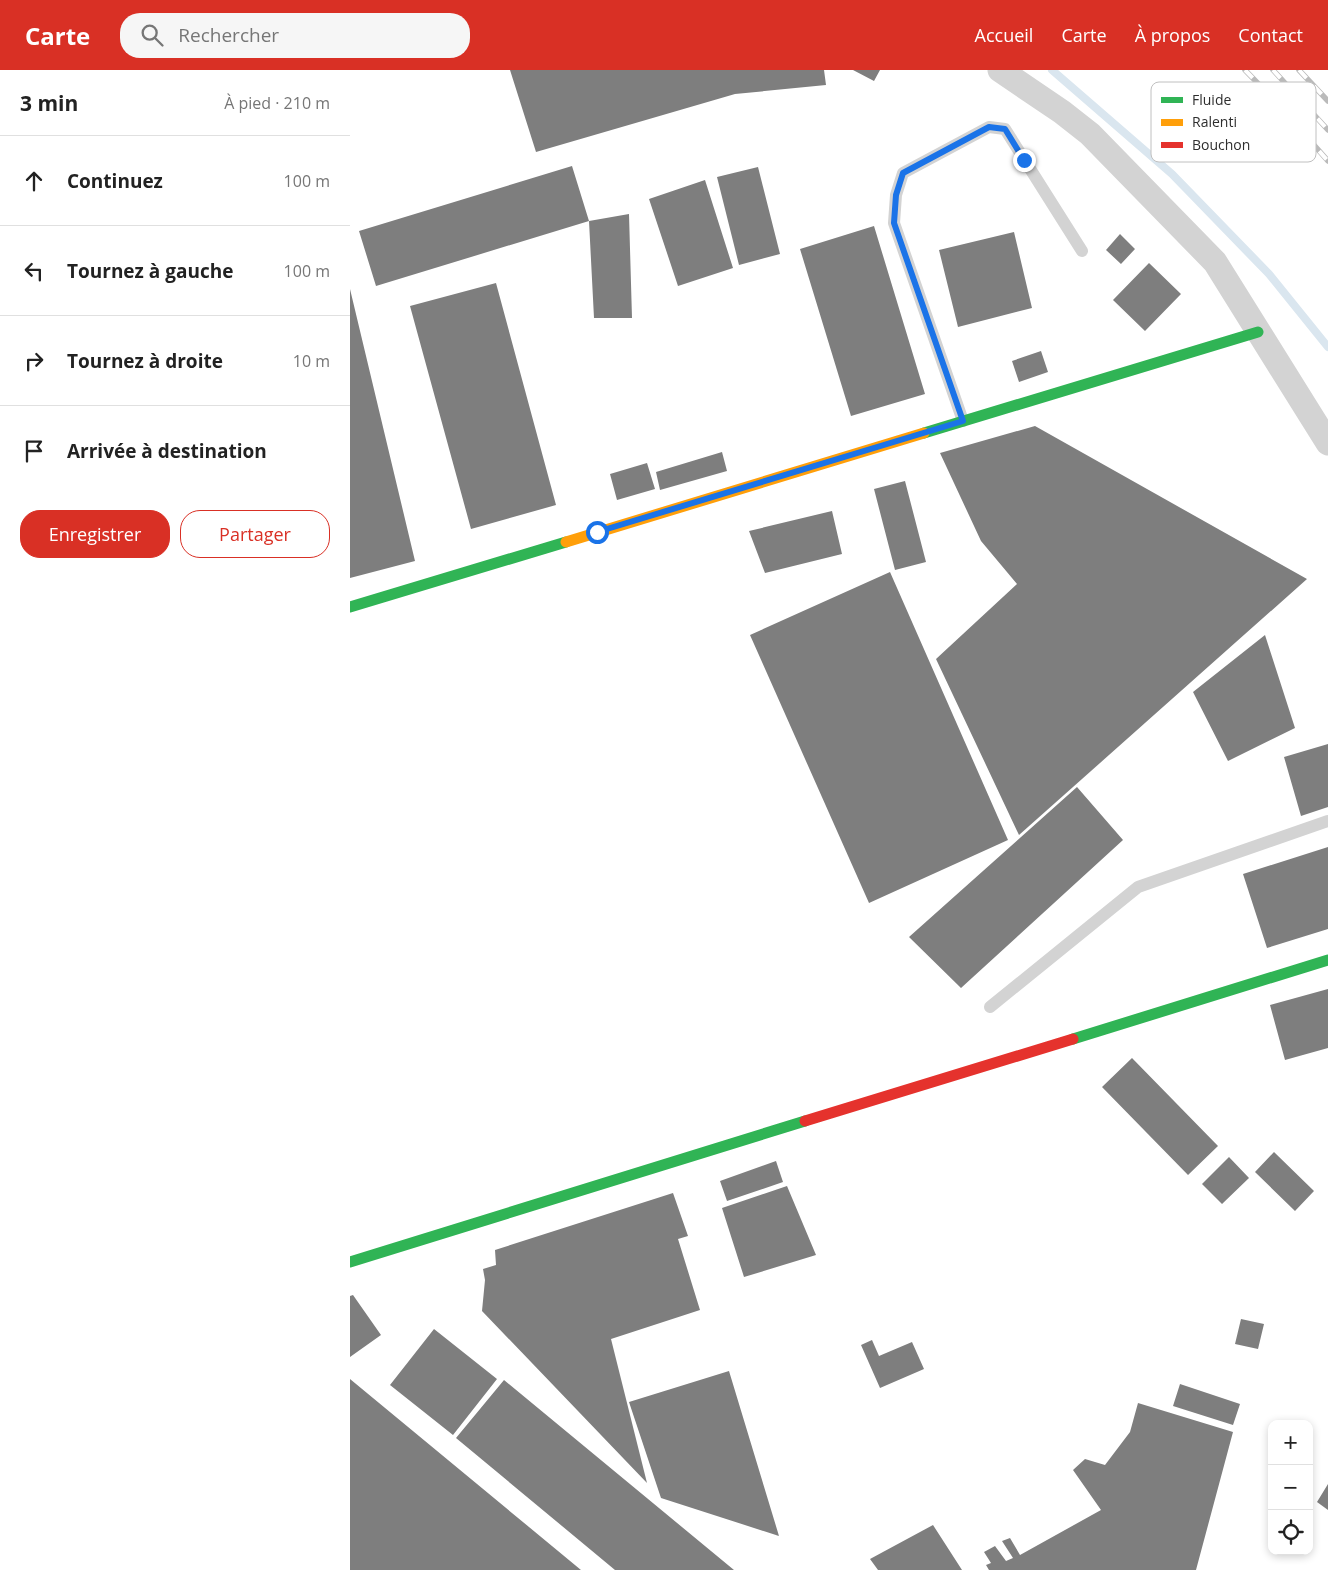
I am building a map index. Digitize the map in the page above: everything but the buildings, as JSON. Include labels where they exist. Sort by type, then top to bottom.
[{"type":"street","points":[[1000,70],[1062,112],[1090,134],[1215,262],[1328,443]]},
{"type":"street","points":[[350,607],[1258,332]]},
{"type":"street","points":[[350,1262],[1328,960]]},
{"type":"lane","points":[[963,421],[894,223],[896,195],[903,173],[989,127],[1005,129],[1082,251]]},
{"type":"lane","points":[[990,1007],[1138,887],[1328,821]]},
{"type":"waterway","points":[[1052,70],[1151,156]]},
{"type":"waterway","points":[[1158,162],[1269,274],[1328,347]]},
{"type":"railway","points":[[1245,70],[1257,82]]},
{"type":"railway","points":[[1273,70],[1284,82]]},
{"type":"railway","points":[[1299,70],[1310,82]]},
{"type":"railway","points":[[1316,88],[1328,101]]},
{"type":"railway","points":[[1316,117],[1328,130]]},
{"type":"railway","points":[[1316,147],[1328,161]]},
{"type":"traffic: fast","points":[[924,433],[1258,332]]},
{"type":"traffic: fast","points":[[350,607],[566,542]]},
{"type":"traffic: fast","points":[[1073,1039],[1328,960]]},
{"type":"traffic: fast","points":[[350,1262],[805,1121]]},
{"type":"traffic: slow","points":[[566,542],[924,433]]},
{"type":"traffic: jam","points":[[805,1121],[1073,1039]]},
{"type":"route","points":[[597,532],[963,421],[894,223],[896,195],[903,173],[989,127],[1005,129],[1024,160]]}]
